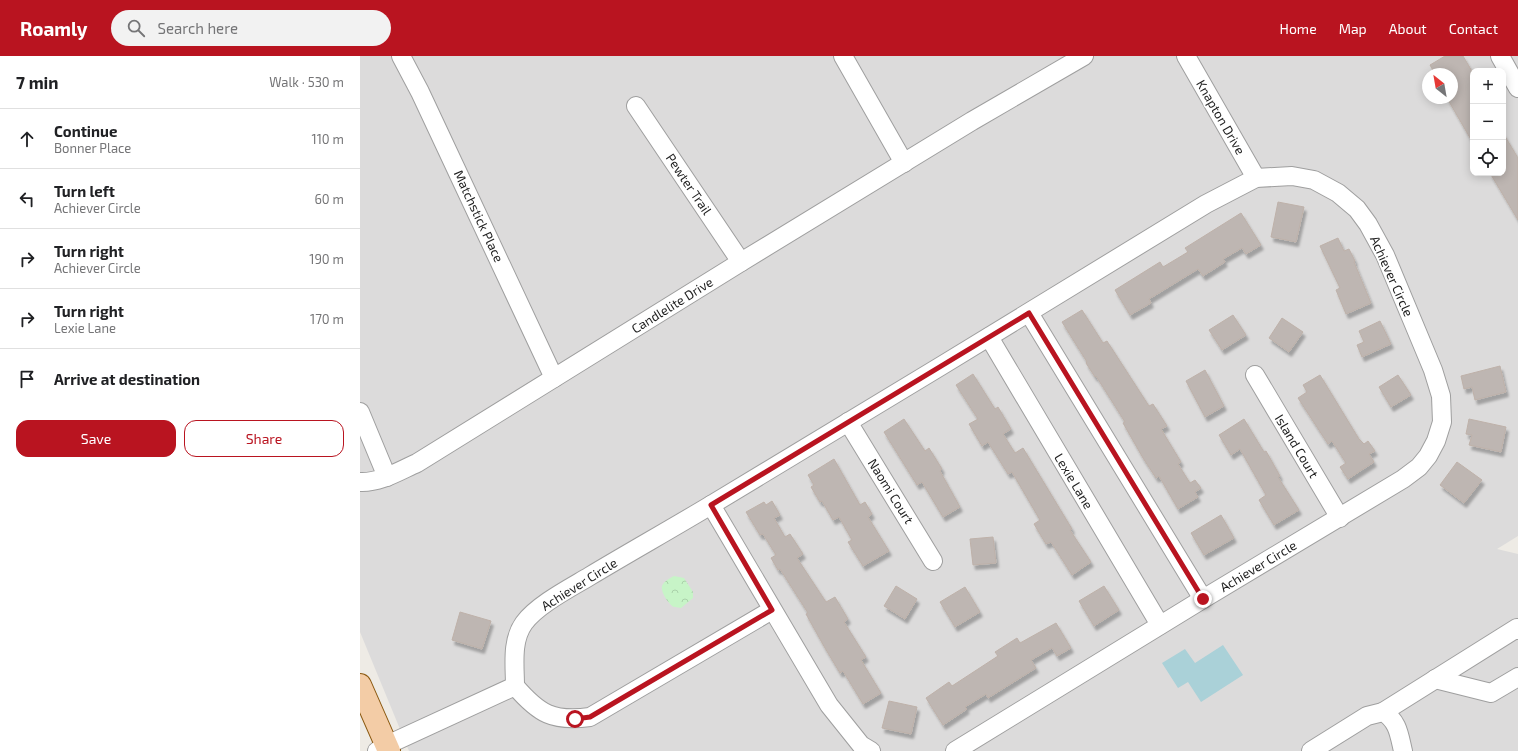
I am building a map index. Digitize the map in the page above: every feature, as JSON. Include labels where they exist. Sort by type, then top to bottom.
[{"type":"main road","points":[[360,686],[384,749]]},
{"type":"street","name":"Matchstick Place","points":[[401,56],[420,92],[554,378]]},
{"type":"street","points":[[843,56],[904,162]]},
{"type":"street","name":"Candlelite Drive","points":[[363,486],[417,463],[904,162],[1084,56]]},
{"type":"street","name":"Knapton Drive","points":[[1186,56],[1256,178]]},
{"type":"street","points":[[1500,56],[1518,88]]},
{"type":"street","name":"Pewter Trail","points":[[636,106],[741,262]]},
{"type":"street","name":"Achiever Circle","points":[[515,686],[515,651],[518,635],[524,623],[536,611],[560,594],[711,505],[1206,204],[1256,178],[1292,176],[1314,180],[1338,193],[1357,209],[1368,224],[1385,255],[1433,370],[1441,396],[1442,422],[1436,441],[1428,456],[1419,467],[1403,479],[1160,625],[955,751]]},
{"type":"street","points":[[1029,313],[1203,599]]},
{"type":"street","name":"Lexie Lane","points":[[989,337],[1160,625]]},
{"type":"street","name":"Island Court","points":[[1255,375],[1340,518]]},
{"type":"street","points":[[360,412],[387,477]]},
{"type":"street","name":"Naomi Court","points":[[848,422],[933,561]]},
{"type":"street","points":[[711,505],[829,705],[861,745],[871,751]]},
{"type":"street","points":[[384,749],[515,686],[542,712],[559,718],[575,719],[590,717],[772,610]]},
{"type":"street","points":[[1311,751],[1367,716],[1383,712],[1517,628],[1518,630]]},
{"type":"street","points":[[1435,679],[1491,693],[1518,677]]},
{"type":"street","points":[[1383,712],[1390,717],[1398,728],[1403,751]]},
{"type":"shaded area","points":[[360,56],[1518,56],[1518,536],[1497,549],[1518,554],[1518,751],[409,751],[360,632]]},
{"type":"green space","points":[[674,576],[684,578],[693,592],[693,598],[681,608],[672,606],[665,598],[662,591],[662,586],[664,583]]},
{"type":"water","points":[[1223,645],[1243,675],[1201,702],[1188,682],[1178,688],[1162,663],[1185,649],[1195,663]]},
{"type":"building","points":[[1445,56],[1463,56],[1470,68],[1470,138],[1450,104],[1458,104],[1458,68],[1432,68],[1430,65]]},
{"type":"building","points":[[1506,138],[1518,158],[1518,220],[1492,176],[1506,176]]},
{"type":"building","points":[[1278,202],[1304,207],[1296,242],[1271,237]]},
{"type":"building","points":[[1241,213],[1261,245],[1246,254],[1242,248],[1223,259],[1225,262],[1203,276],[1198,269],[1149,299],[1151,303],[1130,315],[1115,290],[1160,262],[1163,267],[1188,252],[1185,248]]},
{"type":"building","points":[[1338,238],[1344,251],[1349,249],[1371,303],[1346,314],[1336,290],[1340,288],[1320,246]]},
{"type":"building","points":[[1082,310],[1103,343],[1107,341],[1149,406],[1153,404],[1167,426],[1161,429],[1181,462],[1178,464],[1190,483],[1195,480],[1201,488],[1195,492],[1198,497],[1178,509],[1159,476],[1156,478],[1143,458],[1123,423],[1125,422],[1086,363],[1087,362],[1062,322]]},
{"type":"building","points":[[1233,315],[1246,335],[1222,350],[1209,330]]},
{"type":"building","points":[[1282,318],[1303,332],[1289,352],[1269,338]]},
{"type":"building","points":[[1380,321],[1391,344],[1362,357],[1357,345],[1364,342],[1359,331]]},
{"type":"building","points":[[1500,366],[1506,392],[1475,400],[1472,387],[1464,389],[1461,376]]},
{"type":"building","points":[[1205,370],[1224,406],[1205,417],[1186,381]]},
{"type":"building","points":[[973,374],[995,409],[998,407],[1011,429],[1003,434],[1015,453],[1023,448],[1072,529],[1070,530],[1091,562],[1072,575],[1051,542],[1046,544],[1034,524],[1040,520],[1012,472],[1008,474],[988,442],[982,446],[969,424],[978,419],[956,385]]},
{"type":"building","points":[[1320,375],[1359,439],[1364,444],[1368,441],[1375,451],[1369,454],[1374,462],[1348,479],[1340,467],[1346,463],[1332,441],[1328,444],[1298,398],[1307,392],[1303,385]]},
{"type":"building","points":[[1398,375],[1411,395],[1391,407],[1379,387]]},
{"type":"building","points":[[904,419],[925,451],[929,448],[942,469],[940,471],[960,507],[943,517],[922,482],[917,485],[884,432]]},
{"type":"building","points":[[1244,419],[1264,452],[1266,451],[1280,476],[1278,477],[1299,510],[1274,525],[1259,500],[1266,495],[1240,449],[1231,455],[1219,435]]},
{"type":"building","points":[[1469,419],[1506,427],[1501,452],[1469,445],[1472,435],[1466,434]]},
{"type":"building","points":[[834,459],[860,505],[865,502],[872,514],[868,517],[889,551],[863,566],[848,542],[852,540],[839,517],[833,520],[822,501],[820,502],[811,487],[814,485],[808,475]]},
{"type":"building","points":[[1457,462],[1482,480],[1464,503],[1440,485]]},
{"type":"building","points":[[772,501],[780,515],[774,518],[785,537],[790,534],[803,554],[797,558],[826,602],[835,597],[848,619],[844,622],[866,657],[861,660],[881,693],[863,704],[843,671],[840,673],[806,614],[808,613],[780,569],[778,570],[771,558],[776,555],[763,534],[760,535],[746,512],[764,502],[766,505]]},
{"type":"building","points":[[1221,515],[1234,538],[1204,555],[1191,533]]},
{"type":"building","points":[[993,537],[996,563],[973,565],[970,539]]},
{"type":"building","points":[[896,586],[917,599],[905,619],[884,606]]},
{"type":"building","points":[[1104,586],[1119,610],[1094,626],[1079,601]]},
{"type":"building","points":[[965,587],[980,612],[955,627],[940,602]]},
{"type":"building","points":[[460,612],[491,621],[482,649],[452,640]]},
{"type":"building","points":[[1056,623],[1071,648],[1057,656],[1052,648],[1031,660],[1036,668],[988,698],[986,694],[965,707],[967,709],[943,725],[926,698],[949,682],[952,686],[998,656],[995,652],[1017,638],[1020,643]]},
{"type":"building","points":[[889,701],[917,707],[911,734],[882,728]]},
{"type":"route","points":[[575,719],[590,717],[626,698],[772,610],[711,505],[1029,313],[1203,599]]}]
